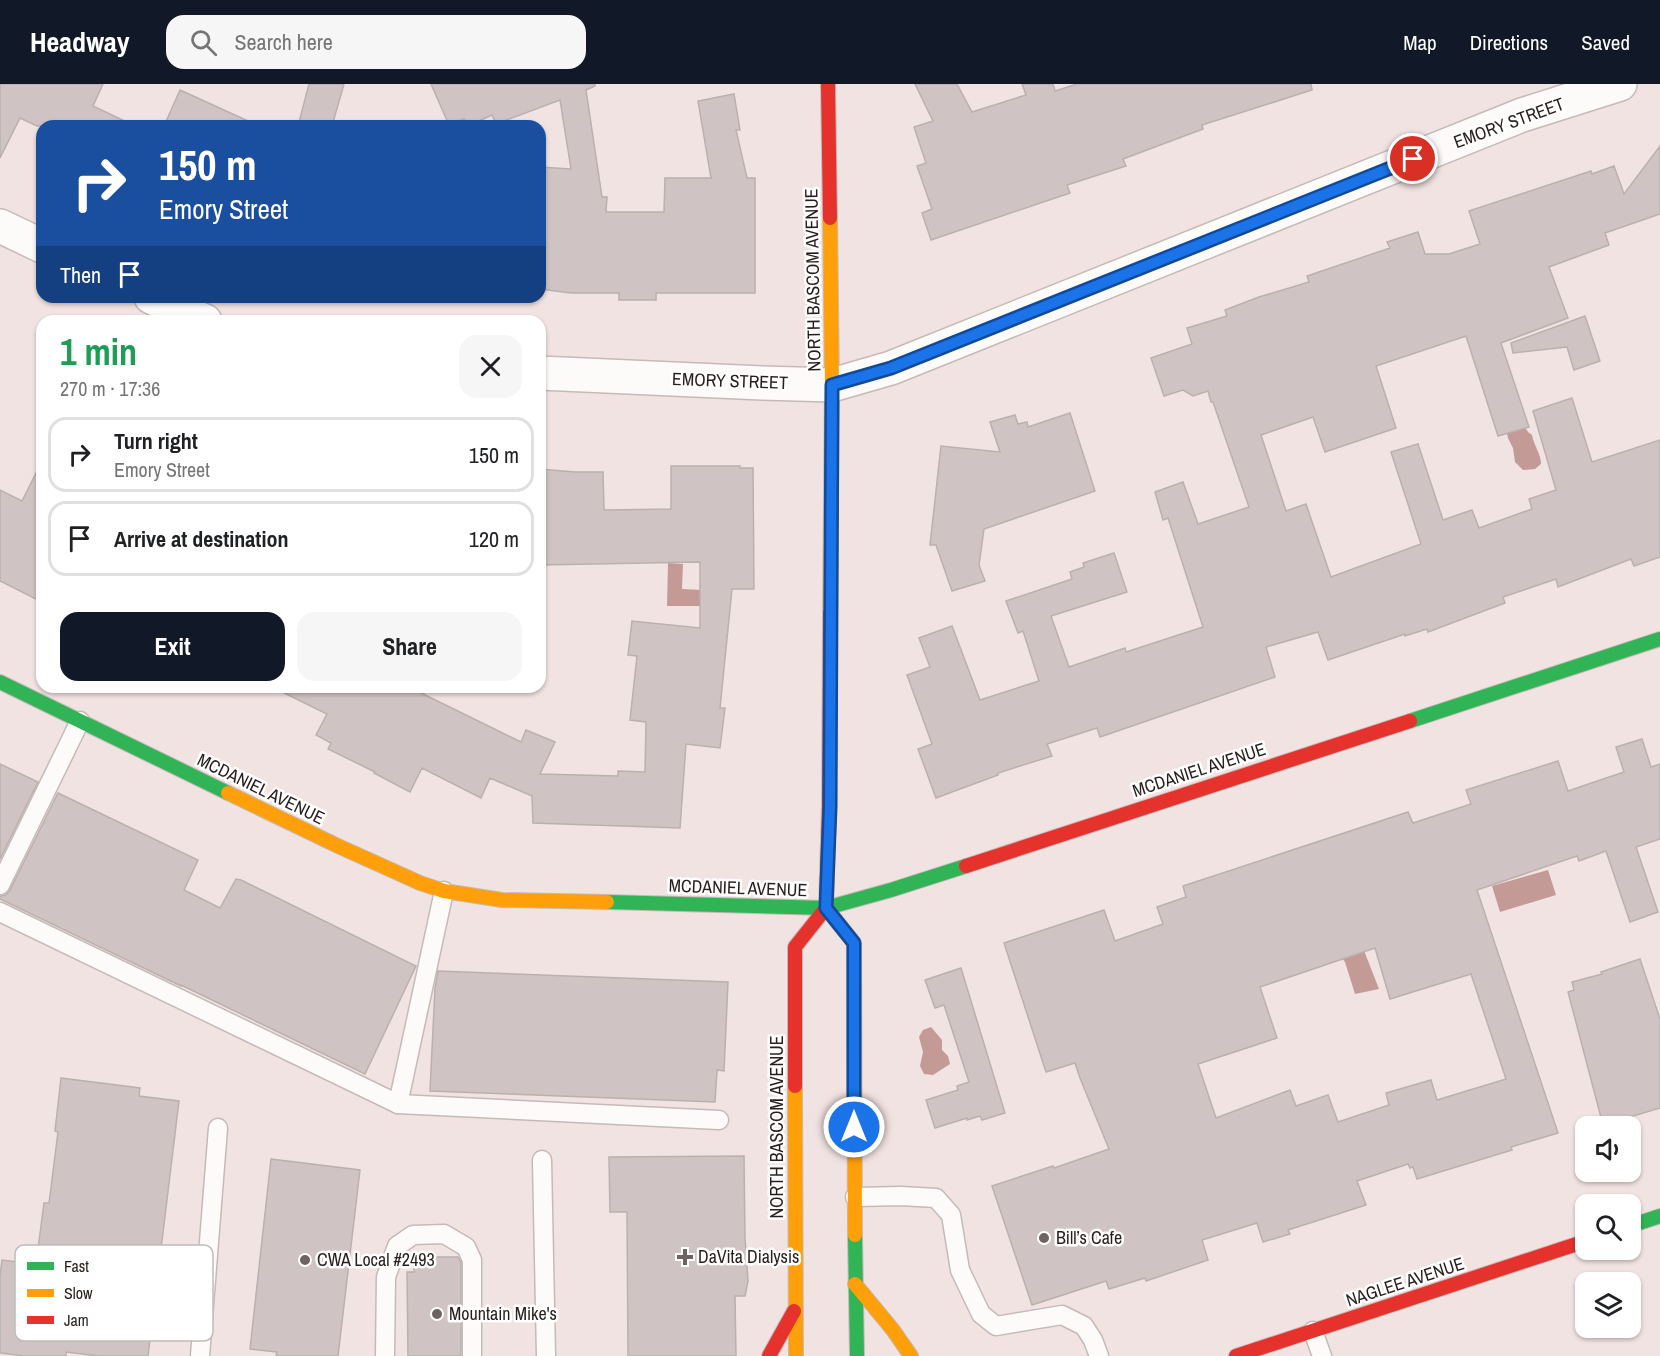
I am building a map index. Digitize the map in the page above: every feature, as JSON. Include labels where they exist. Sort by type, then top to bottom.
[{"type":"main road","name":"NORTH BASCOM AVENUE","points":[[796,1356],[795,947],[826,908],[830,807],[832,385],[828,84]]},
{"type":"main road","name":"MCDANIEL AVENUE","points":[[0,682],[338,846],[420,883],[444,891],[502,900],[826,908],[891,890],[1660,639]]},
{"type":"main road","points":[[826,908],[854,943],[857,1356]]},
{"type":"main road","points":[[1641,1222],[1660,1216]]},
{"type":"main road","name":"NAGLEE AVENUE","points":[[1240,1355],[1575,1245]]},
{"type":"main road","points":[[855,1284],[911,1356]]},
{"type":"main road","points":[[769,1356],[796,1307]]},
{"type":"street","name":"EMORY STREET","points":[[546,373],[832,385],[891,368],[1522,115],[1620,84]]},
{"type":"street","points":[[0,226],[36,243]]},
{"type":"street","points":[[164,303],[192,315]]},
{"type":"lane","points":[[0,885],[80,721]]},
{"type":"lane","points":[[398,1104],[444,891]]},
{"type":"lane","points":[[0,912],[398,1104],[718,1120]]},
{"type":"lane","points":[[209,1245],[218,1128]]},
{"type":"lane","points":[[542,1160],[546,1356]]},
{"type":"lane","points":[[855,1197],[936,1198],[951,1215],[960,1270],[981,1314],[996,1326],[1062,1315],[1084,1326],[1099,1356]]},
{"type":"lane","points":[[385,1356],[386,1277],[397,1246],[413,1235],[434,1234],[444,1234],[466,1247],[472,1260],[472,1356]]},
{"type":"lane","points":[[1313,1331],[1322,1356]]},
{"type":"lane","points":[[200,1356],[201,1341]]},
{"type":"shaded area","points":[[1504,421],[1525,427],[1532,435],[1541,460],[1541,464],[1535,469],[1523,470],[1515,462]]},
{"type":"shaded area","points":[[668,563],[683,564],[682,589],[702,590],[702,606],[667,606]]},
{"type":"shaded area","points":[[1548,870],[1556,895],[1500,912],[1492,886]]},
{"type":"shaded area","points":[[1363,948],[1379,989],[1355,994],[1345,962],[1338,953]]},
{"type":"shaded area","points":[[931,1027],[942,1040],[942,1050],[948,1056],[950,1064],[933,1075],[924,1074],[920,1066],[923,1052],[919,1037],[923,1030]]},
{"type":"building","points":[[0,84],[103,84],[93,106],[122,120],[36,120],[36,126],[20,118],[0,158]]},
{"type":"building","points":[[309,84],[344,84],[334,120],[300,120]]},
{"type":"building","points":[[431,84],[595,84],[586,90],[602,197],[607,197],[606,212],[664,212],[665,178],[711,178],[698,101],[734,94],[740,130],[736,130],[747,178],[755,178],[755,293],[656,293],[656,300],[619,300],[619,293],[571,293],[546,290],[546,167],[571,169],[560,100],[507,120],[494,120],[492,115],[481,120],[447,120]]},
{"type":"building","points":[[915,84],[957,84],[972,112],[1026,95],[1022,84],[1053,84],[1055,91],[1077,84],[1311,84],[1312,90],[1202,125],[1203,129],[1123,159],[1126,166],[1067,185],[1070,193],[931,240],[922,213],[932,209],[917,166],[926,163],[914,127],[933,121]]},
{"type":"building","points":[[180,90],[246,120],[167,120]]},
{"type":"building","points":[[1660,146],[1660,214],[1605,233],[1609,245],[1549,267],[1568,318],[1501,343],[1529,427],[1498,436],[1466,336],[1376,366],[1396,428],[1325,452],[1313,417],[1261,435],[1286,511],[1306,504],[1331,577],[1421,544],[1391,452],[1418,444],[1443,520],[1472,510],[1479,528],[1532,509],[1529,499],[1556,490],[1533,411],[1572,398],[1592,462],[1660,440],[1660,557],[1634,566],[1631,559],[1558,587],[1556,579],[1503,597],[1505,603],[1428,632],[1427,629],[1405,636],[1405,634],[1328,660],[1318,632],[1266,647],[1275,677],[1100,737],[1097,728],[1047,744],[1052,756],[998,773],[998,775],[936,798],[918,749],[932,744],[907,675],[930,667],[919,638],[952,626],[980,700],[1039,681],[1023,631],[1018,633],[1006,601],[1072,579],[1070,572],[1084,567],[1083,563],[1114,553],[1127,592],[1051,616],[1069,667],[1125,648],[1126,652],[1203,627],[1168,518],[1163,520],[1155,492],[1183,482],[1198,524],[1249,507],[1208,391],[1193,396],[1183,390],[1164,396],[1151,358],[1192,344],[1187,328],[1227,316],[1225,310],[1259,297],[1309,282],[1307,276],[1390,248],[1387,242],[1418,232],[1425,254],[1449,254],[1480,244],[1469,211],[1591,171],[1592,174],[1614,166],[1624,194]]},
{"type":"building","points":[[1585,316],[1600,361],[1574,370],[1567,347],[1513,353],[1511,343]]},
{"type":"building","points":[[1070,413],[1095,491],[984,529],[979,565],[985,581],[952,591],[936,545],[930,545],[941,446],[1000,452],[990,422],[1015,415],[1018,424],[1027,422],[1028,427]]},
{"type":"building","points":[[671,466],[753,468],[754,589],[732,589],[720,708],[725,708],[720,748],[686,744],[680,828],[533,823],[532,796],[490,778],[481,798],[422,768],[410,792],[328,749],[331,743],[316,735],[327,714],[284,693],[421,693],[521,742],[526,730],[555,742],[540,774],[618,776],[618,771],[645,772],[646,722],[630,720],[637,656],[628,655],[632,621],[700,628],[700,562],[546,565],[546,470],[603,472],[604,510],[671,509]]},
{"type":"building","points":[[36,473],[36,599],[0,581],[0,490],[22,501]]},
{"type":"building","points":[[1642,739],[1651,767],[1660,764],[1660,839],[1636,847],[1658,912],[1630,922],[1606,851],[1579,861],[1577,856],[1477,890],[1558,1133],[1511,1147],[1512,1150],[1417,1179],[1413,1167],[1410,1168],[1408,1164],[1357,1181],[1366,1205],[1288,1230],[1290,1234],[1263,1242],[1257,1223],[1202,1240],[1208,1260],[1146,1281],[1145,1278],[1109,1289],[1106,1281],[1032,1305],[992,1186],[1109,1149],[1075,1063],[1046,1072],[1004,943],[1104,910],[1115,941],[1163,924],[1157,907],[1186,897],[1183,886],[1408,812],[1413,823],[1471,804],[1466,790],[1558,761],[1568,791],[1624,772],[1616,747]],"holes":[[[1375,948],[1390,999],[1471,974],[1506,1079],[1437,1100],[1431,1080],[1386,1093],[1389,1105],[1338,1122],[1328,1095],[1296,1106],[1290,1090],[1216,1118],[1198,1064],[1277,1038],[1260,987]]]},
{"type":"building","points":[[0,764],[38,782],[0,859]]},
{"type":"building","points":[[58,793],[198,860],[184,890],[220,908],[236,879],[241,880],[416,966],[365,1074],[0,899],[0,896],[6,895],[10,890]]},
{"type":"building","points":[[1640,959],[1660,1019],[1660,1108],[1633,1116],[1601,1116],[1568,992],[1574,990],[1572,982],[1602,974],[1601,972]]},
{"type":"building","points":[[961,968],[1005,1113],[982,1120],[980,1116],[967,1120],[967,1118],[935,1128],[926,1100],[958,1090],[957,1086],[969,1082],[944,1005],[935,1008],[925,980]]},
{"type":"building","points":[[438,971],[728,982],[724,1071],[717,1070],[715,1102],[430,1091],[435,988]]},
{"type":"building","points":[[61,1078],[140,1088],[139,1096],[179,1101],[161,1245],[38,1245],[44,1203],[49,1203],[58,1132],[55,1131]]},
{"type":"building","name":"DaVita Dialysis","points":[[744,1156],[748,1281],[745,1296],[735,1296],[736,1356],[628,1356],[627,1212],[610,1212],[609,1157]]},
{"type":"building","name":"CWA Local #2493","points":[[271,1159],[360,1170],[338,1356],[276,1356],[277,1352],[250,1349]]},
{"type":"building","name":"Mountain Mike's","points":[[434,1257],[458,1257],[461,1262],[461,1356],[408,1356],[407,1272],[414,1272],[414,1259],[434,1259]]},
{"type":"building","points":[[2,1260],[15,1262],[15,1341],[150,1341],[148,1356],[99,1356],[66,1352],[66,1356],[25,1356],[0,1353]]},
{"type":"traffic: fast","points":[[1410,721],[1660,639]]},
{"type":"traffic: fast","points":[[0,682],[228,793]]},
{"type":"traffic: fast","points":[[607,902],[826,908],[966,866]]},
{"type":"traffic: fast","points":[[1641,1222],[1660,1216]]},
{"type":"traffic: fast","points":[[855,1235],[857,1356]]},
{"type":"traffic: slow","points":[[830,218],[832,385],[830,613]]},
{"type":"traffic: slow","points":[[228,793],[338,846],[420,883],[444,891],[502,900],[607,902]]},
{"type":"traffic: slow","points":[[826,908],[854,943],[855,1235]]},
{"type":"traffic: slow","points":[[795,1086],[796,1356]]},
{"type":"traffic: slow","points":[[855,1284],[911,1356]]},
{"type":"traffic: jam","points":[[828,84],[830,218]]},
{"type":"traffic: jam","points":[[795,1086],[795,947],[826,908],[830,613]]},
{"type":"traffic: jam","points":[[966,866],[1410,721]]},
{"type":"traffic: jam","points":[[1236,1356],[1575,1245]]},
{"type":"traffic: jam","points":[[769,1356],[794,1311]]},
{"type":"place","name":"Bill’s Cafe","points":[[1044,1238]]},
{"type":"place","name":"DaVita Dialysis","points":[[685,1257]]},
{"type":"place","name":"CWA Local #2493","points":[[305,1260]]},
{"type":"place","name":"Mountain Mike's","points":[[437,1314]]},
{"type":"route","points":[[854,1127],[854,943],[826,908],[830,807],[832,385],[891,368],[1413,159]]}]
